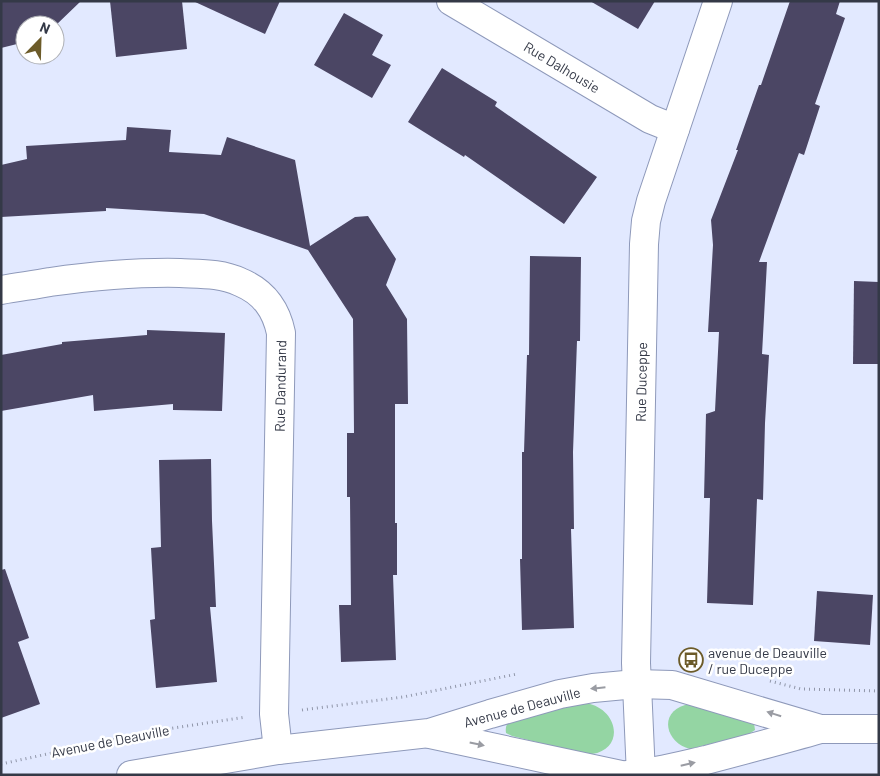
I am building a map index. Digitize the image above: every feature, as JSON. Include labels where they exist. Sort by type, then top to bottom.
[{"type":"street","name":"Rue Dalhousie","points":[[451,1],[650,119],[675,129]]},
{"type":"street","name":"Rue Duceppe","points":[[632,775],[636,684],[644,244],[646,221],[718,1]]},
{"type":"street","name":"Rue Dandurand","points":[[1,290],[126,273],[211,274],[226,276],[241,282],[255,290],[273,308],[281,333],[274,714],[278,750]]},
{"type":"street","name":"Avenue de Deauville","points":[[131,775],[278,750],[429,733],[560,694],[594,688],[636,684],[672,686],[820,729]]},
{"type":"street","name":"Avenue de Deauville","points":[[429,733],[632,775],[757,747],[820,729],[879,729]]},
{"type":"path","points":[[304,710],[410,696],[518,674]]},
{"type":"path","points":[[766,680],[801,688],[879,691]]},
{"type":"path","name":"Avenue de Deauville","points":[[1,764],[154,731],[250,716]]},
{"type":"green space","points":[[586,703],[606,713],[611,720],[614,729],[613,737],[610,745],[603,751],[592,754],[583,753],[506,733],[507,725],[512,719]]},
{"type":"green space","points":[[685,705],[695,705],[754,723],[755,730],[749,734],[690,749],[675,741],[668,728],[671,714],[676,709]]},
{"type":"building","points":[[1,1],[81,1],[65,16],[15,15],[15,44],[1,48]]},
{"type":"building","points":[[110,1],[182,1],[187,49],[116,57]]},
{"type":"building","points":[[193,1],[280,1],[265,34]]},
{"type":"building","points":[[590,1],[655,1],[638,29]]},
{"type":"building","points":[[790,1],[840,1],[836,14],[845,18],[815,104],[820,106],[804,155],[799,153],[759,262],[767,262],[762,354],[769,355],[763,500],[757,499],[753,605],[707,603],[710,498],[704,498],[706,414],[715,411],[719,332],[708,332],[713,245],[711,220],[738,150],[736,150]]},
{"type":"building","points":[[344,13],[383,35],[372,55],[391,65],[372,98],[314,65]]},
{"type":"building","points":[[442,68],[497,102],[495,106],[597,177],[564,224],[465,155],[464,157],[408,122]]},
{"type":"building","points":[[127,127],[171,130],[169,152],[221,155],[227,137],[295,160],[310,246],[355,217],[368,216],[396,259],[386,285],[407,319],[408,404],[395,404],[397,575],[393,575],[396,660],[341,662],[339,605],[351,605],[350,497],[347,497],[347,433],[354,433],[353,319],[308,250],[204,214],[106,208],[106,211],[1,217],[1,165],[27,159],[26,146],[126,140]]},
{"type":"building","points":[[530,256],[581,257],[580,341],[577,341],[573,452],[574,529],[571,529],[574,628],[522,630],[520,559],[522,559],[522,452],[524,452],[527,355],[529,355]]},
{"type":"building","points":[[854,281],[879,282],[879,364],[853,364]]},
{"type":"building","points":[[147,330],[225,333],[222,411],[173,410],[173,404],[94,411],[93,395],[1,411],[1,355],[62,344],[62,342],[147,335]]},
{"type":"building","points":[[211,459],[216,607],[210,607],[217,682],[156,688],[150,620],[155,619],[151,548],[161,547],[159,460]]},
{"type":"building","points":[[5,569],[29,638],[18,642],[40,704],[1,718],[1,570]]},
{"type":"building","points":[[817,591],[873,595],[870,645],[814,641]]},
{"type":"place","name":"avenue de Deauville / rue Duceppe","points":[[691,660]]}]
